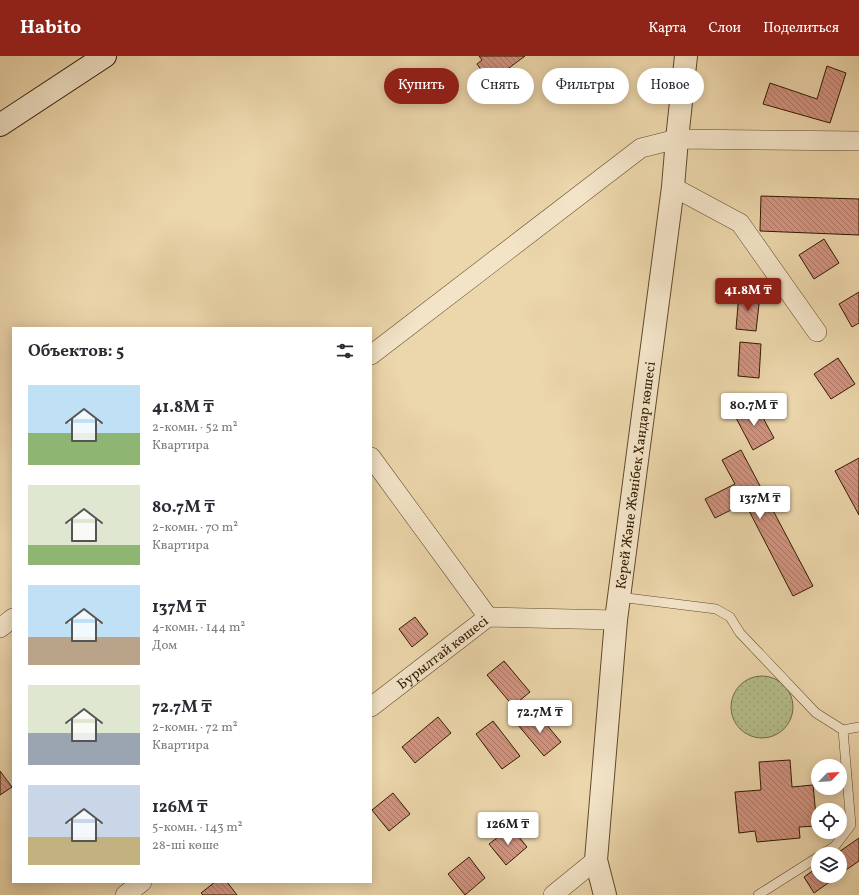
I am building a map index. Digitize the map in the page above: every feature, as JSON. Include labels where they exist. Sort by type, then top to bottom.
[{"type":"street","name":"Керей Және Жәнібек Хандар көшесі","points":[[605,895],[596,860],[616,620],[673,187],[686,56]]},
{"type":"street","points":[[0,126],[100,57]]},
{"type":"street","points":[[372,354],[641,148],[677,139],[859,140]]},
{"type":"street","points":[[673,187],[740,222],[817,332]]},
{"type":"street","points":[[372,458],[488,617]]},
{"type":"street","name":"Бурылтай көшесі","points":[[372,705],[488,617],[616,620]]},
{"type":"street","points":[[0,628],[12,619]]},
{"type":"street","points":[[553,895],[596,860]]},
{"type":"street","points":[[125,895],[141,883]]},
{"type":"lane","points":[[619,597],[716,609],[730,617],[740,634],[816,713],[843,730],[859,727]]},
{"type":"lane","points":[[834,847],[851,825],[843,730]]},
{"type":"lane","points":[[758,895],[811,861]]},
{"type":"green space","points":[[756,676],[768,676],[784,685],[791,695],[793,707],[791,719],[784,729],[768,738],[756,738],[745,733],[736,724],[731,713],[731,701],[736,690],[745,681]]},
{"type":"building","points":[[479,56],[525,56],[509,68],[480,68],[477,64],[482,60]]},
{"type":"building","points":[[827,66],[846,73],[830,123],[763,104],[770,83],[817,99]]},
{"type":"building","points":[[761,196],[859,199],[859,235],[760,231]]},
{"type":"building","points":[[824,239],[839,263],[814,279],[799,255]]},
{"type":"building","points":[[859,292],[859,323],[852,327],[839,304]]},
{"type":"building","points":[[739,293],[760,295],[756,331],[736,329]]},
{"type":"building","points":[[740,342],[761,344],[759,378],[738,376]]},
{"type":"building","points":[[838,358],[855,384],[831,399],[814,374]]},
{"type":"building","points":[[756,405],[774,438],[753,450],[735,416]]},
{"type":"building","points":[[741,450],[813,586],[793,596],[745,503],[715,518],[705,499],[735,484],[722,460]]},
{"type":"building","points":[[859,458],[859,515],[835,471]]},
{"type":"building","points":[[415,617],[428,634],[412,647],[399,629]]},
{"type":"building","points":[[504,661],[530,692],[513,706],[487,675]]},
{"type":"building","points":[[535,711],[561,742],[544,756],[518,725]]},
{"type":"building","points":[[438,717],[451,733],[415,763],[402,747]]},
{"type":"building","points":[[493,721],[520,756],[502,769],[476,734]]},
{"type":"building","points":[[790,760],[792,787],[811,785],[811,795],[814,795],[815,803],[811,803],[811,826],[799,827],[800,838],[757,842],[755,831],[739,833],[735,792],[761,790],[759,762]]},
{"type":"building","points":[[0,771],[12,787],[0,795]]},
{"type":"building","points":[[393,793],[410,814],[389,831],[372,810]]},
{"type":"building","points":[[511,827],[527,847],[506,865],[489,844]]},
{"type":"building","points":[[859,838],[859,861],[847,869],[847,847]]},
{"type":"building","points":[[469,857],[485,878],[465,895],[448,874]]},
{"type":"building","points":[[811,872],[811,883],[828,883],[814,893],[804,877]]},
{"type":"building","points":[[214,883],[228,883],[237,895],[203,895],[201,893]]}]
